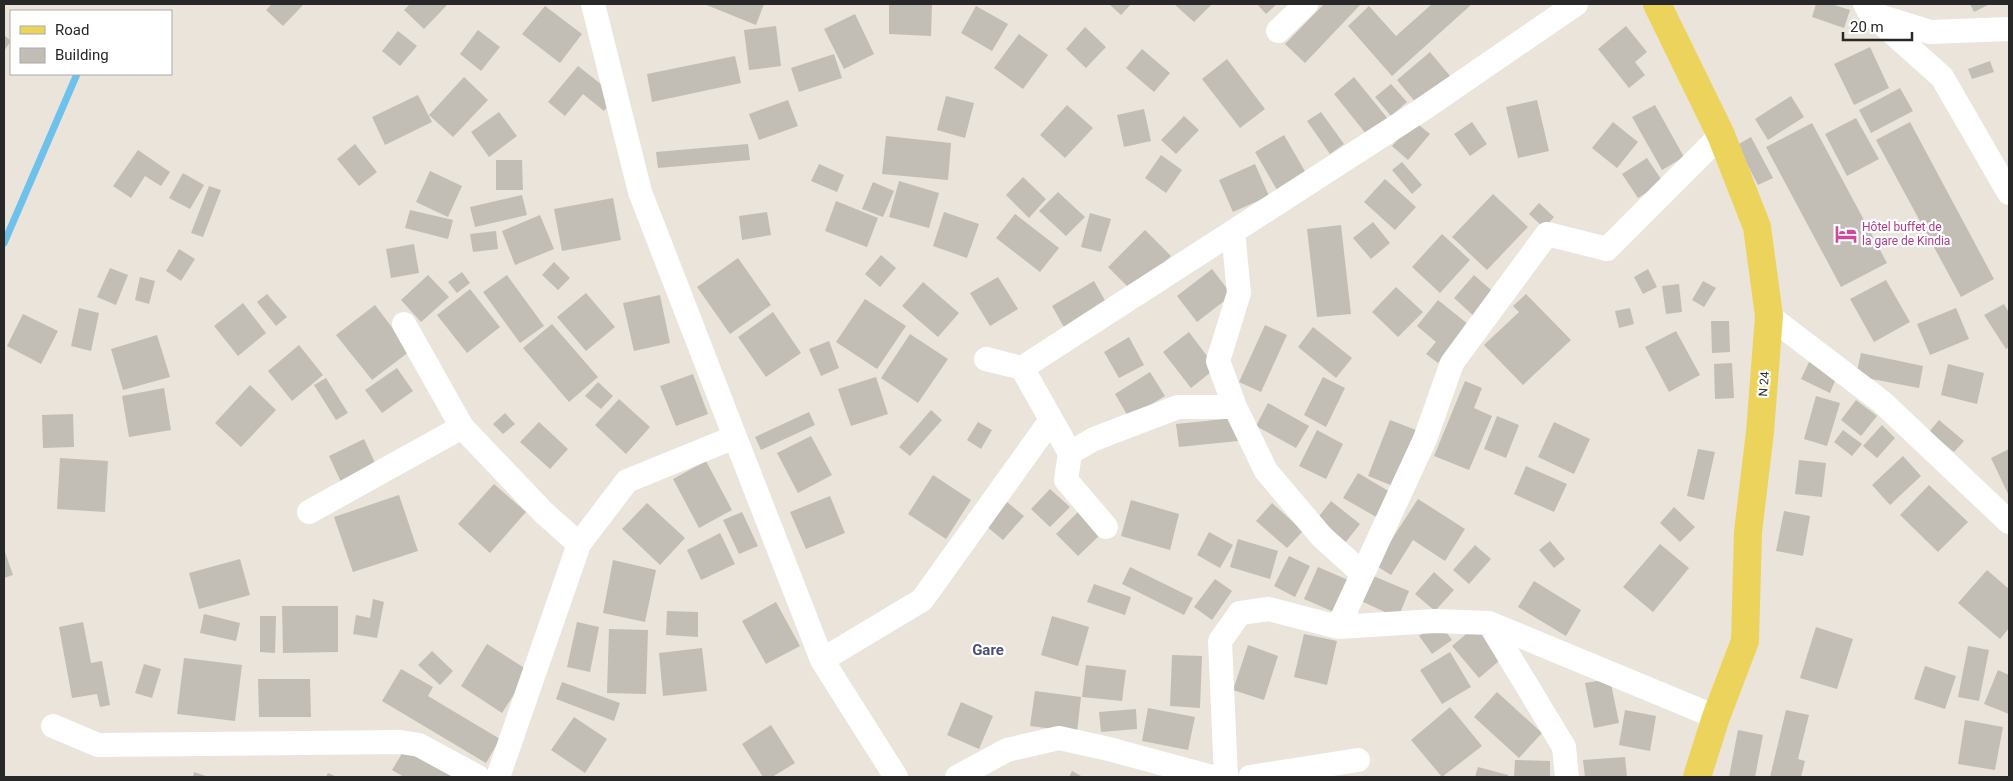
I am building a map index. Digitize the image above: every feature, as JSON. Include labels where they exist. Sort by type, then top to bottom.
[{"type":"main road","name":"N 24","points":[[1657,4],[1721,135],[1757,227],[1769,316],[1760,432],[1748,532],[1745,641],[1716,717],[1696,777]]},
{"type":"street","points":[[593,4],[640,192],[822,660],[896,777]]},
{"type":"street","points":[[1278,31],[1306,4]]},
{"type":"street","points":[[1022,368],[1420,112],[1576,4]]},
{"type":"street","points":[[1867,8],[1930,32],[2009,29]]},
{"type":"street","points":[[1867,8],[1942,77],[2009,193]]},
{"type":"street","points":[[1338,627],[1424,439],[1452,362],[1547,234],[1607,249],[1721,135]]},
{"type":"street","points":[[1233,232],[1239,294],[1218,360],[1235,407],[1266,471],[1322,537],[1362,573]]},
{"type":"street","points":[[1769,316],[1882,402],[2009,522]]},
{"type":"street","points":[[404,324],[462,427],[544,513],[579,544]]},
{"type":"street","points":[[986,359],[1022,368],[1070,453],[1066,480],[1106,527]]},
{"type":"street","points":[[1070,453],[1094,439],[1178,407],[1235,407]]},
{"type":"street","points":[[822,660],[922,600],[1051,420]]},
{"type":"street","points":[[309,512],[462,427]]},
{"type":"street","points":[[498,777],[579,544],[627,480],[735,437]]},
{"type":"street","points":[[1226,777],[1220,641],[1240,613],[1269,608],[1338,627],[1434,621],[1488,623],[1716,717]]},
{"type":"street","points":[[1488,623],[1564,747],[1567,777]]},
{"type":"street","points":[[52,726],[98,745],[401,742],[419,745],[478,777]]},
{"type":"street","points":[[957,777],[1007,750],[1059,738],[1212,777]]},
{"type":"street","points":[[1250,777],[1358,760]]},
{"type":"building","points":[[272,4],[304,4],[283,26],[266,10]]},
{"type":"building","points":[[410,4],[448,4],[424,29],[404,10]]},
{"type":"building","points":[[704,4],[764,4],[756,25]]},
{"type":"building","points":[[889,4],[932,4],[931,36],[889,34]]},
{"type":"building","points":[[1109,4],[1131,4],[1121,15]]},
{"type":"building","points":[[1174,4],[1212,4],[1194,22]]},
{"type":"building","points":[[1257,4],[1277,4],[1266,14]]},
{"type":"building","points":[[1324,4],[1361,4],[1305,63],[1285,44]]},
{"type":"building","points":[[1432,4],[1472,4],[1392,76],[1348,26],[1369,6],[1396,36]]},
{"type":"building","points":[[1816,4],[1831,4],[1850,10],[1844,28],[1812,17]]},
{"type":"building","points":[[1970,4],[1990,4],[1974,12]]},
{"type":"building","points":[[545,6],[582,34],[560,63],[522,34]]},
{"type":"building","points":[[976,6],[1008,24],[992,51],[961,33]]},
{"type":"building","points":[[855,14],[874,54],[844,69],[824,29]]},
{"type":"building","points":[[776,26],[781,66],[749,70],[744,30]]},
{"type":"building","points":[[1626,26],[1647,52],[1635,62],[1645,75],[1629,88],[1598,49]]},
{"type":"building","points":[[1085,27],[1106,47],[1086,68],[1066,49]]},
{"type":"building","points":[[478,30],[500,47],[481,71],[460,54]]},
{"type":"building","points":[[398,31],[417,46],[400,66],[382,51]]},
{"type":"building","points":[[1019,34],[1048,55],[1023,89],[994,68]]},
{"type":"building","points":[[4,35],[10,42],[4,51]]},
{"type":"building","points":[[1870,47],[1889,88],[1854,105],[1834,64]]},
{"type":"building","points":[[1142,49],[1170,73],[1154,92],[1126,68]]},
{"type":"building","points":[[1430,52],[1450,76],[1417,104],[1397,80]]},
{"type":"building","points":[[834,54],[842,78],[799,92],[791,68]]},
{"type":"building","points":[[735,56],[741,83],[652,102],[647,74]]},
{"type":"building","points":[[1227,59],[1265,109],[1240,128],[1202,79]]},
{"type":"building","points":[[1990,61],[1994,72],[1972,79],[1968,69]]},
{"type":"building","points":[[578,66],[616,96],[604,111],[583,94],[565,116],[548,102]]},
{"type":"building","points":[[464,77],[488,100],[453,137],[429,115]]},
{"type":"building","points":[[1354,77],[1388,119],[1367,135],[1334,94]]},
{"type":"building","points":[[1391,84],[1407,102],[1391,116],[1375,97]]},
{"type":"building","points":[[1900,88],[1913,111],[1871,133],[1859,110]]},
{"type":"building","points":[[418,95],[432,122],[385,145],[372,117]]},
{"type":"building","points":[[946,96],[974,103],[965,138],[937,130]]},
{"type":"building","points":[[1791,96],[1804,117],[1768,140],[1755,119]]},
{"type":"building","points":[[788,100],[798,126],[759,140],[749,114]]},
{"type":"building","points":[[1537,100],[1549,151],[1518,158],[1506,107]]},
{"type":"building","points":[[1067,105],[1093,128],[1065,158],[1040,135]]},
{"type":"building","points":[[1655,105],[1684,157],[1662,170],[1632,117]]},
{"type":"building","points":[[1144,109],[1151,141],[1124,147],[1117,115]]},
{"type":"building","points":[[499,112],[517,136],[489,157],[471,132]]},
{"type":"building","points":[[1321,112],[1344,144],[1330,154],[1307,121]]},
{"type":"building","points":[[1184,116],[1199,130],[1176,154],[1161,140]]},
{"type":"building","points":[[1856,118],[1879,159],[1847,176],[1825,134]]},
{"type":"building","points":[[1414,121],[1430,134],[1408,160],[1392,146]]},
{"type":"building","points":[[1472,122],[1487,144],[1470,156],[1454,134]]},
{"type":"building","points":[[1613,122],[1638,142],[1617,168],[1592,148]]},
{"type":"building","points":[[1910,122],[1994,279],[1961,297],[1876,140]]},
{"type":"building","points":[[1812,123],[1887,263],[1841,287],[1766,147]]},
{"type":"building","points":[[1284,135],[1306,173],[1277,190],[1255,152]]},
{"type":"building","points":[[886,136],[951,143],[948,180],[882,174]]},
{"type":"building","points":[[1751,137],[1773,178],[1758,185],[1737,145]]},
{"type":"building","points":[[355,144],[377,172],[359,186],[337,159]]},
{"type":"building","points":[[748,144],[750,160],[658,168],[656,152]]},
{"type":"building","points":[[138,150],[170,172],[161,186],[145,176],[131,198],[113,186]]},
{"type":"building","points":[[1161,155],[1182,170],[1166,193],[1145,178]]},
{"type":"building","points":[[1647,158],[1663,182],[1638,198],[1622,174]]},
{"type":"building","points":[[496,160],[522,160],[523,190],[496,190]]},
{"type":"building","points":[[1402,162],[1422,185],[1412,194],[1392,170]]},
{"type":"building","points":[[819,164],[844,175],[837,192],[811,181]]},
{"type":"building","points":[[1255,164],[1269,196],[1233,212],[1219,180]]},
{"type":"building","points":[[430,171],[462,186],[448,217],[416,202]]},
{"type":"building","points":[[183,173],[204,185],[190,209],[169,198]]},
{"type":"building","points":[[1023,177],[1046,199],[1029,218],[1006,195]]},
{"type":"building","points":[[1385,179],[1416,207],[1395,230],[1364,202]]},
{"type":"building","points":[[899,181],[939,193],[929,228],[889,217]]},
{"type":"building","points":[[873,182],[894,191],[883,217],[862,209]]},
{"type":"building","points":[[209,186],[221,190],[203,237],[191,233]]},
{"type":"building","points":[[1058,192],[1085,217],[1066,236],[1039,211]]},
{"type":"building","points":[[1493,194],[1528,227],[1487,270],[1452,237]]},
{"type":"building","points":[[522,195],[527,215],[475,227],[470,207]]},
{"type":"building","points":[[613,198],[621,240],[562,251],[554,209]]},
{"type":"building","points":[[836,201],[878,218],[867,247],[825,231]]},
{"type":"building","points":[[1539,203],[1554,217],[1544,228],[1529,214]]},
{"type":"building","points":[[410,210],[453,220],[448,239],[405,228]]},
{"type":"building","points":[[767,212],[771,235],[742,240],[739,216]]},
{"type":"building","points":[[944,212],[979,224],[967,258],[933,246]]},
{"type":"building","points":[[1090,213],[1111,219],[1101,252],[1081,247]]},
{"type":"building","points":[[1015,214],[1059,248],[1040,272],[996,238]]},
{"type":"building","points":[[540,215],[554,249],[515,265],[502,231]]},
{"type":"building","points":[[1373,222],[1390,243],[1371,259],[1353,238]]},
{"type":"building","points":[[1341,225],[1351,314],[1317,317],[1307,229]]},
{"type":"building","points":[[1145,230],[1171,256],[1134,293],[1108,267]]},
{"type":"building","points":[[496,231],[498,249],[473,252],[470,234]]},
{"type":"building","points":[[1442,234],[1470,260],[1440,293],[1412,267]]},
{"type":"building","points":[[414,244],[419,273],[391,278],[386,249]]},
{"type":"building","points":[[179,249],[195,259],[181,281],[166,271]]},
{"type":"building","points":[[881,255],[896,268],[880,287],[865,274]]},
{"type":"building","points":[[738,258],[771,305],[730,334],[697,287]]},
{"type":"building","points":[[554,262],[570,278],[558,290],[542,275]]},
{"type":"building","points":[[110,268],[128,275],[116,305],[97,297]]},
{"type":"building","points":[[1212,269],[1232,295],[1197,322],[1177,296]]},
{"type":"building","points":[[1648,269],[1657,287],[1643,294],[1634,277]]},
{"type":"building","points":[[462,272],[470,283],[457,293],[448,282]]},
{"type":"building","points":[[428,275],[449,297],[421,322],[401,300]]},
{"type":"building","points":[[507,275],[544,326],[520,343],[483,292]]},
{"type":"building","points":[[1474,275],[1498,296],[1477,319],[1454,298]]},
{"type":"building","points":[[140,277],[155,281],[149,304],[135,300]]},
{"type":"building","points":[[998,277],[1018,309],[990,326],[970,293]]},
{"type":"building","points":[[1886,280],[1910,322],[1874,342],[1850,299]]},
{"type":"building","points":[[1094,281],[1107,304],[1065,329],[1052,306]]},
{"type":"building","points":[[1703,281],[1716,288],[1704,307],[1692,300]]},
{"type":"building","points":[[923,282],[959,313],[938,337],[902,306]]},
{"type":"building","points":[[1679,284],[1682,312],[1666,314],[1662,286]]},
{"type":"building","points":[[1396,287],[1423,312],[1398,337],[1372,312]]},
{"type":"building","points":[[470,289],[500,327],[467,353],[437,315]]},
{"type":"building","points":[[586,293],[615,327],[586,351],[557,317]]},
{"type":"building","points":[[267,294],[287,317],[276,326],[257,302]]},
{"type":"building","points":[[1526,294],[1571,340],[1523,385],[1484,345],[1519,312],[1513,306]]},
{"type":"building","points":[[660,295],[670,343],[634,351],[623,303]]},
{"type":"building","points":[[865,299],[906,326],[877,369],[836,342]]},
{"type":"building","points":[[1438,300],[1469,325],[1438,363],[1426,354],[1436,342],[1417,326]]},
{"type":"building","points":[[243,303],[266,333],[238,356],[214,326]]},
{"type":"building","points":[[2004,304],[2009,313],[2009,347],[2006,349],[1984,315]]},
{"type":"building","points":[[375,305],[410,351],[372,380],[336,335]]},
{"type":"building","points":[[79,308],[99,313],[91,351],[71,346]]},
{"type":"building","points":[[1630,308],[1634,324],[1619,328],[1615,311]]},
{"type":"building","points":[[1956,308],[1969,339],[1930,355],[1917,324]]},
{"type":"building","points":[[773,312],[801,353],[766,377],[738,337]]},
{"type":"building","points":[[23,314],[58,331],[41,364],[7,346]]},
{"type":"building","points":[[1711,321],[1729,321],[1730,352],[1712,353]]},
{"type":"building","points":[[552,324],[598,377],[569,402],[523,348]]},
{"type":"building","points":[[1265,325],[1287,335],[1261,392],[1239,382]]},
{"type":"building","points":[[1313,327],[1352,358],[1336,378],[1298,347]]},
{"type":"building","points":[[1676,331],[1700,375],[1669,392],[1645,347]]},
{"type":"building","points":[[1189,332],[1216,368],[1191,388],[1163,352]]},
{"type":"building","points":[[910,334],[948,359],[918,403],[881,378]]},
{"type":"building","points":[[157,335],[170,377],[123,390],[111,349]]},
{"type":"building","points":[[1129,337],[1144,365],[1119,378],[1104,352]]},
{"type":"building","points":[[829,341],[839,368],[821,376],[809,349]]},
{"type":"building","points":[[299,345],[323,375],[292,401],[268,371]]},
{"type":"building","points":[[1861,353],[1923,366],[1919,388],[1856,376]]},
{"type":"building","points":[[1809,362],[1837,376],[1830,393],[1801,379]]},
{"type":"building","points":[[1732,363],[1734,398],[1715,399],[1714,364]]},
{"type":"building","points":[[1948,364],[1984,373],[1977,404],[1941,395]]},
{"type":"building","points":[[397,368],[413,391],[382,413],[365,390]]},
{"type":"building","points":[[1150,372],[1165,396],[1129,418],[1115,394]]},
{"type":"building","points":[[693,374],[708,414],[676,426],[660,386]]},
{"type":"building","points":[[876,377],[888,414],[851,426],[838,389]]},
{"type":"building","points":[[1323,377],[1345,388],[1326,427],[1304,415]]},
{"type":"building","points":[[326,378],[348,413],[336,420],[314,385]]},
{"type":"building","points":[[1465,381],[1482,388],[1474,408],[1492,416],[1469,470],[1434,456]]},
{"type":"building","points":[[598,382],[613,396],[601,409],[585,396]]},
{"type":"building","points":[[250,385],[276,410],[241,447],[215,423]]},
{"type":"building","points":[[164,388],[171,430],[129,437],[122,396]]},
{"type":"building","points":[[1816,396],[1840,403],[1827,446],[1804,439]]},
{"type":"building","points":[[619,399],[650,427],[626,454],[595,425]]},
{"type":"building","points":[[1856,400],[1877,416],[1861,436],[1841,420]]},
{"type":"building","points":[[1268,403],[1309,426],[1296,448],[1256,426]]},
{"type":"building","points":[[931,410],[942,420],[910,456],[899,447]]},
{"type":"building","points":[[809,412],[815,425],[761,450],[755,437]]},
{"type":"building","points":[[505,413],[515,424],[503,434],[493,424]]},
{"type":"building","points":[[73,414],[74,447],[43,448],[42,415]]},
{"type":"building","points":[[1497,416],[1519,425],[1506,458],[1484,449]]},
{"type":"building","points":[[1235,418],[1238,441],[1179,447],[1176,424]]},
{"type":"building","points":[[1390,420],[1416,430],[1393,486],[1368,476]]},
{"type":"building","points":[[1939,420],[1964,441],[1954,452],[1929,432]]},
{"type":"building","points":[[539,422],[568,449],[550,469],[520,442]]},
{"type":"building","points":[[978,422],[992,430],[981,449],[967,440]]},
{"type":"building","points":[[1554,422],[1590,439],[1574,474],[1538,457]]},
{"type":"building","points":[[1882,425],[1895,438],[1877,458],[1863,446]]},
{"type":"building","points":[[1317,430],[1343,444],[1326,479],[1299,466]]},
{"type":"building","points":[[1843,430],[1862,444],[1852,456],[1834,442]]},
{"type":"building","points":[[811,436],[832,475],[798,493],[777,453]]},
{"type":"building","points":[[364,439],[376,465],[341,482],[329,456]]},
{"type":"building","points":[[1698,449],[1715,452],[1704,500],[1687,496]]},
{"type":"building","points":[[2009,449],[2009,496],[1991,458]]},
{"type":"building","points":[[1903,456],[1921,476],[1890,505],[1872,485]]},
{"type":"building","points":[[60,458],[108,461],[105,512],[57,509]]},
{"type":"building","points":[[1799,460],[1826,463],[1822,497],[1795,494]]},
{"type":"building","points":[[706,461],[732,510],[699,528],[673,479]]},
{"type":"building","points":[[1526,466],[1567,484],[1554,512],[1514,494]]},
{"type":"building","points":[[1358,473],[1392,493],[1378,518],[1343,498]]},
{"type":"building","points":[[933,475],[971,500],[946,539],[908,514]]},
{"type":"building","points":[[494,484],[526,512],[490,553],[458,524]]},
{"type":"building","points":[[1929,485],[1968,522],[1938,552],[1900,515]]},
{"type":"building","points":[[1050,489],[1070,507],[1050,527],[1031,509]]},
{"type":"building","points":[[399,495],[418,551],[353,572],[334,517]]},
{"type":"building","points":[[830,496],[845,533],[806,549],[790,512]]},
{"type":"building","points":[[1418,499],[1465,529],[1445,561],[1413,540],[1391,575],[1375,565]]},
{"type":"building","points":[[1131,500],[1179,514],[1170,550],[1121,536]]},
{"type":"building","points":[[1331,501],[1360,524],[1345,543],[1316,520]]},
{"type":"building","points":[[1007,502],[1024,516],[1003,540],[986,526]]},
{"type":"building","points":[[647,503],[685,538],[660,565],[622,529]]},
{"type":"building","points":[[1272,503],[1303,531],[1287,548],[1256,521]]},
{"type":"building","points":[[1674,507],[1695,527],[1680,542],[1660,523]]},
{"type":"building","points":[[1784,511],[1810,516],[1803,556],[1776,551]]},
{"type":"building","points":[[742,512],[758,546],[739,554],[723,520]]},
{"type":"building","points":[[1078,512],[1100,535],[1078,556],[1056,534]]},
{"type":"building","points":[[1209,532],[1233,545],[1220,568],[1197,555]]},
{"type":"building","points":[[720,533],[735,564],[701,580],[687,550]]},
{"type":"building","points":[[1238,539],[1278,551],[1270,579],[1230,567]]},
{"type":"building","points":[[1550,541],[1565,559],[1554,568],[1539,550]]},
{"type":"building","points":[[1660,544],[1689,568],[1653,612],[1623,587]]},
{"type":"building","points":[[1475,545],[1491,559],[1469,584],[1453,570]]},
{"type":"building","points":[[4,549],[13,575],[4,578]]},
{"type":"building","points":[[1289,556],[1310,566],[1295,597],[1274,586]]},
{"type":"building","points":[[240,559],[250,595],[199,609],[189,573]]},
{"type":"building","points":[[613,560],[656,570],[645,622],[603,613]]},
{"type":"building","points":[[1130,567],[1193,598],[1184,615],[1122,584]]},
{"type":"building","points":[[1318,567],[1348,580],[1334,612],[1304,599]]},
{"type":"building","points":[[1987,570],[2009,589],[2009,628],[2000,639],[1958,603]]},
{"type":"building","points":[[1434,572],[1454,590],[1435,611],[1415,594]]},
{"type":"building","points":[[1371,575],[1409,591],[1398,618],[1361,601]]},
{"type":"building","points":[[1215,579],[1232,591],[1212,620],[1194,607]]},
{"type":"building","points":[[1534,581],[1581,610],[1566,636],[1518,607]]},
{"type":"building","points":[[1094,584],[1131,597],[1125,615],[1087,602]]},
{"type":"building","points":[[373,599],[384,602],[377,638],[353,634],[356,615],[370,618]]},
{"type":"building","points":[[776,602],[800,646],[766,664],[742,621]]},
{"type":"building","points":[[282,606],[338,606],[338,652],[283,653]]},
{"type":"building","points":[[667,611],[698,612],[698,637],[666,635]]},
{"type":"building","points":[[204,614],[240,623],[236,641],[200,633]]},
{"type":"building","points":[[260,616],[276,616],[275,653],[260,652]]},
{"type":"building","points":[[1052,616],[1089,627],[1078,666],[1041,655]]},
{"type":"building","points":[[83,622],[91,663],[102,661],[110,705],[100,707],[97,694],[72,698],[59,627]]},
{"type":"building","points":[[577,622],[599,627],[590,672],[567,667]]},
{"type":"building","points":[[1439,622],[1452,640],[1432,654],[1419,636]]},
{"type":"building","points":[[1478,624],[1505,656],[1479,678],[1452,646]]},
{"type":"building","points":[[1816,627],[1853,639],[1837,689],[1800,678]]},
{"type":"building","points":[[609,629],[648,630],[646,694],[607,693]]},
{"type":"building","points":[[1304,634],[1337,641],[1327,685],[1294,677]]},
{"type":"building","points":[[487,644],[529,671],[502,713],[461,686]]},
{"type":"building","points":[[1248,645],[1278,656],[1264,700],[1233,690]]},
{"type":"building","points":[[1968,646],[1989,650],[1979,701],[1958,697]]},
{"type":"building","points":[[702,648],[707,691],[663,696],[659,653]]},
{"type":"building","points":[[432,651],[453,671],[440,685],[418,665]]},
{"type":"building","points":[[1450,652],[1471,687],[1442,704],[1420,670]]},
{"type":"building","points":[[1172,655],[1202,656],[1200,708],[1170,706]]},
{"type":"building","points":[[184,658],[242,665],[235,721],[177,714]]},
{"type":"building","points":[[144,664],[161,669],[152,698],[135,693]]},
{"type":"building","points":[[1086,665],[1126,670],[1122,701],[1082,697]]},
{"type":"building","points":[[1925,666],[1956,676],[1945,709],[1914,699]]},
{"type":"building","points":[[401,669],[433,687],[428,696],[500,739],[486,763],[382,701]]},
{"type":"building","points":[[1998,670],[2009,675],[2009,714],[1984,704]]},
{"type":"building","points":[[258,679],[310,679],[311,717],[259,717]]},
{"type":"building","points":[[1610,679],[1619,723],[1594,728],[1585,683]]},
{"type":"building","points":[[562,682],[620,703],[614,721],[556,699]]},
{"type":"building","points":[[1035,691],[1081,697],[1077,732],[1030,726]]},
{"type":"building","points":[[1497,692],[1542,733],[1519,758],[1474,717]]},
{"type":"building","points":[[961,702],[993,716],[979,749],[947,735]]},
{"type":"building","points":[[1450,707],[1482,746],[1442,777],[1411,740]]},
{"type":"building","points":[[1148,708],[1195,717],[1188,750],[1142,741]]},
{"type":"building","points":[[1136,709],[1137,729],[1101,732],[1099,712]]},
{"type":"building","points":[[1625,710],[1656,716],[1650,751],[1619,745]]},
{"type":"building","points":[[1786,710],[1809,715],[1798,759],[1805,761],[1801,777],[1770,777]]},
{"type":"building","points":[[574,717],[607,739],[585,773],[551,750]]},
{"type":"building","points":[[1965,720],[2003,727],[1995,770],[1958,764]]},
{"type":"building","points":[[771,725],[795,763],[772,777],[763,777],[742,744]]},
{"type":"building","points":[[1738,730],[1763,735],[1755,777],[1729,777]]},
{"type":"building","points":[[406,747],[454,777],[404,777],[392,770]]},
{"type":"building","points":[[1625,757],[1627,777],[1585,777],[1583,760]]},
{"type":"building","points":[[1515,760],[1550,761],[1550,777],[1514,777]]},
{"type":"building","points":[[1478,767],[1508,775],[1508,777],[1475,777]]},
{"type":"building","points":[[1072,771],[1083,777],[1069,777]]},
{"type":"building","points":[[194,772],[209,777],[193,777]]},
{"type":"building","points":[[328,773],[337,777],[326,777]]},
{"type":"waterway","points":[[4,243],[77,75]]},
{"type":"place","name":"Hôtel buffet de la gare de Kindia","points":[[1846,234]]},
{"type":"district","name":"Gare","points":[[988,650]]}]
